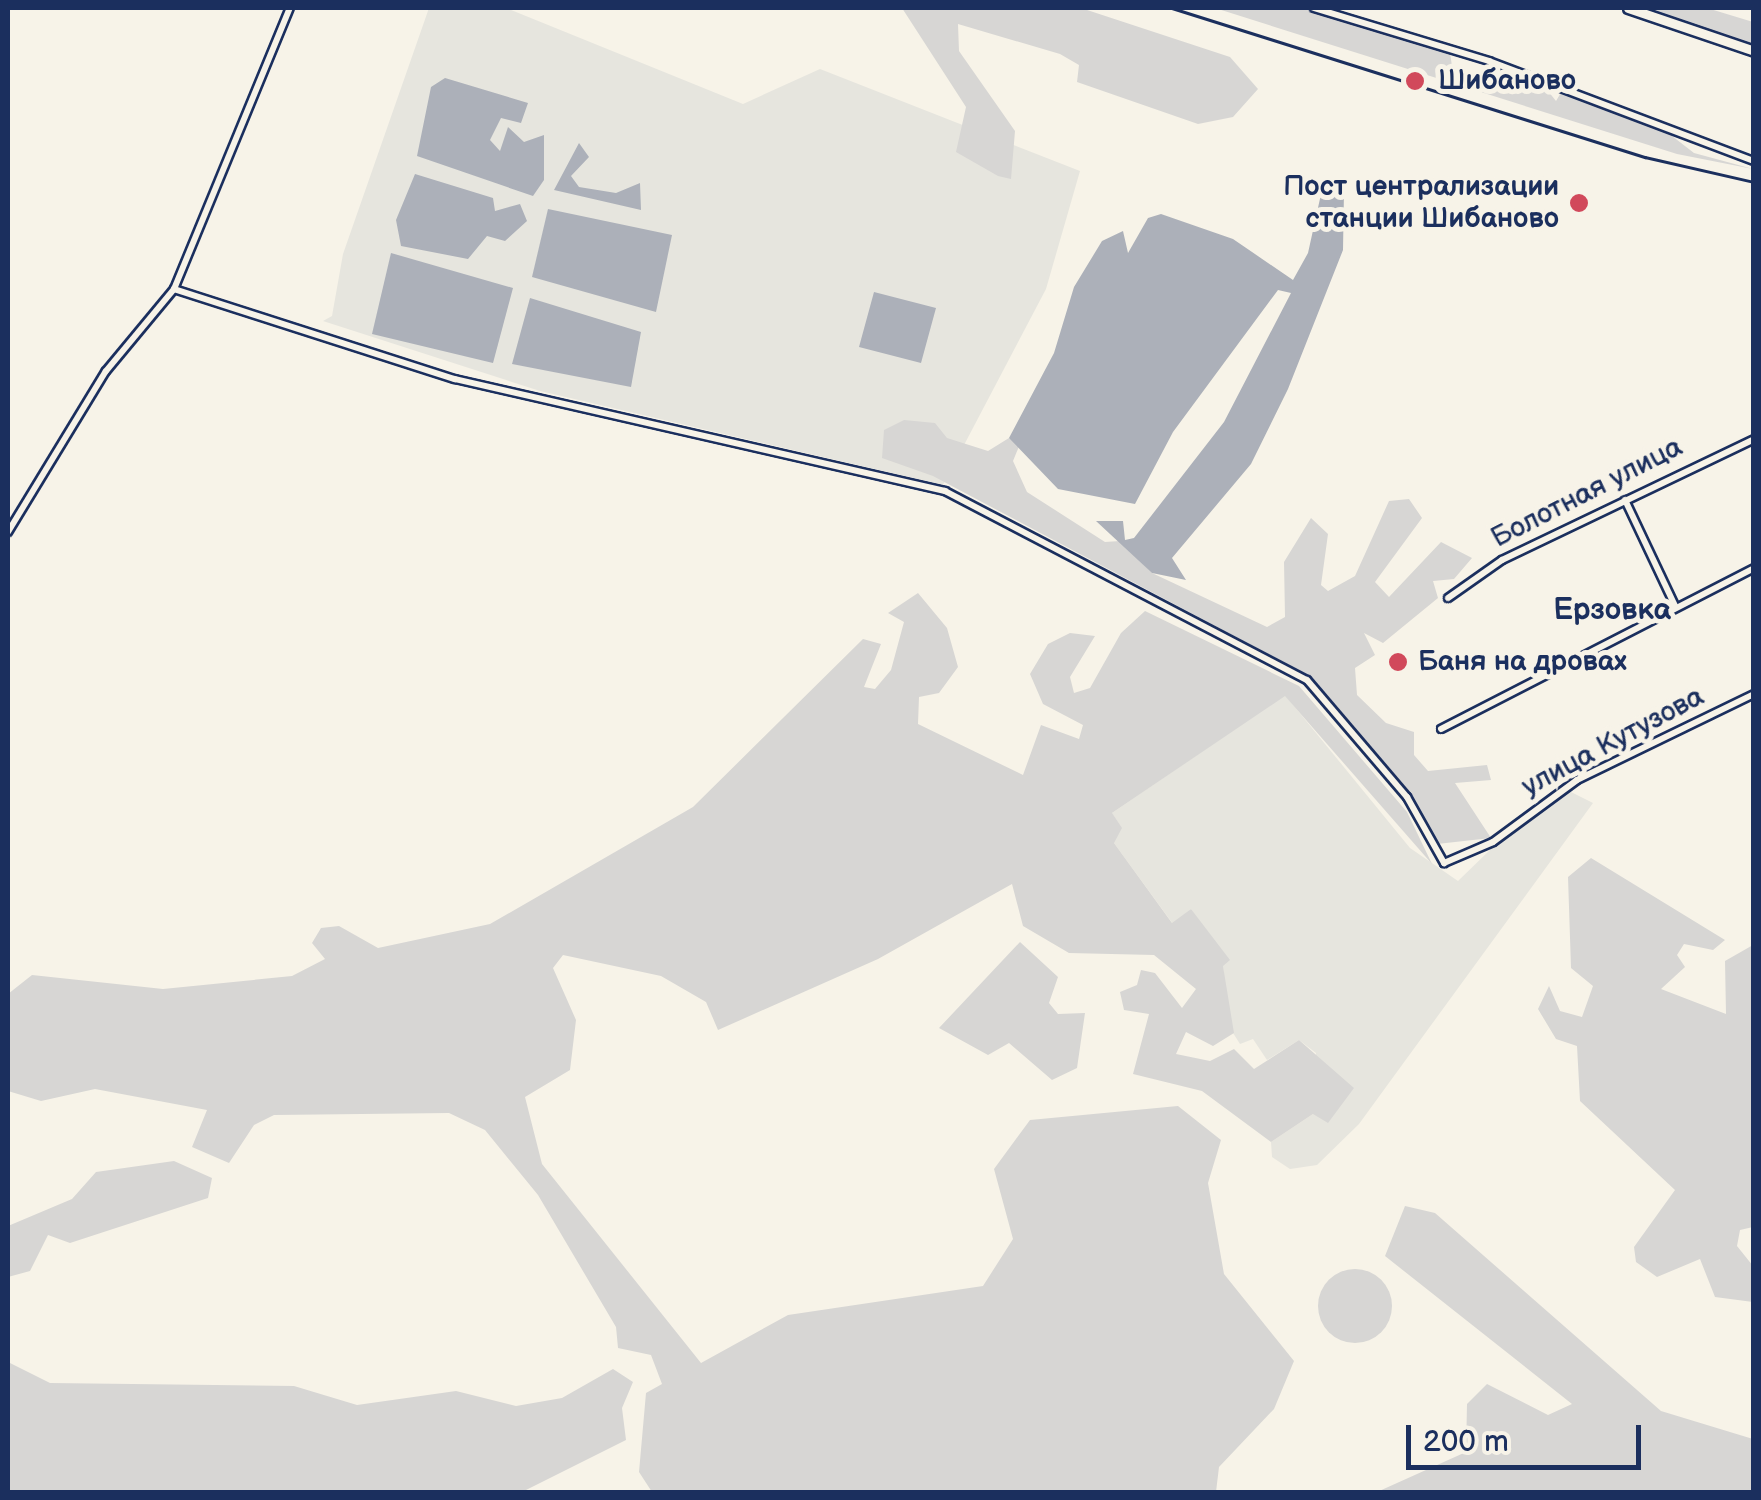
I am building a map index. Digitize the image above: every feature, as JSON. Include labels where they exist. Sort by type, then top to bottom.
[{"type":"street","points":[[8,532],[106,371],[174,289],[290,8]]},
{"type":"street","points":[[1314,8],[1504,66],[1754,161]]},
{"type":"street","points":[[1628,8],[1754,50]]},
{"type":"street","name":"улица Кутузова","points":[[174,289],[455,379],[945,491],[1307,680],[1408,797],[1444,864],[1493,842],[1563,788],[1754,694]]},
{"type":"street","name":"Болотная улица","points":[[1448,598],[1502,560],[1754,440]]},
{"type":"street","points":[[1625,500],[1675,606]]},
{"type":"street","points":[[1441,728],[1754,568]]},
{"type":"shaded area","points":[[429,8],[506,8],[743,104],[820,69],[1080,171],[1046,289],[943,485],[540,391],[323,321],[332,316],[343,254]]},
{"type":"shaded area","points":[[902,8],[1081,8],[1230,57],[1258,89],[1233,117],[1198,124],[1077,82],[1079,65],[1060,54],[958,24],[959,51],[1015,131],[1011,179],[998,176],[956,152],[966,107]]},
{"type":"shaded area","points":[[1215,8],[1303,8],[1382,30],[1450,53],[1452,66],[1493,83],[1521,92],[1544,86],[1556,101],[1562,91],[1663,129],[1694,153],[1753,169],[1677,154]]},
{"type":"shaded area","points":[[1646,8],[1707,8],[1753,22],[1753,44]]},
{"type":"shaded area","points":[[445,78],[528,103],[521,123],[501,118],[490,140],[500,151],[508,127],[524,142],[544,135],[544,180],[533,196],[417,156],[431,87]]},
{"type":"shaded area","points":[[579,143],[589,157],[571,176],[579,187],[616,193],[640,183],[641,210],[554,190]]},
{"type":"shaded area","points":[[415,174],[493,198],[495,211],[520,204],[527,221],[505,241],[487,236],[468,259],[401,246],[396,220]]},
{"type":"shaded area","points":[[1325,176],[1344,191],[1343,250],[1288,389],[1251,464],[1172,558],[1186,580],[1152,573],[1096,521],[1123,521],[1125,540],[1134,538],[1224,422],[1291,293],[1278,290],[1173,432],[1135,504],[1058,489],[1009,438],[1054,353],[1074,287],[1102,241],[1123,231],[1128,253],[1148,218],[1161,214],[1233,239],[1293,280],[1308,253]]},
{"type":"shaded area","points":[[548,209],[672,235],[656,312],[532,277]]},
{"type":"shaded area","points":[[391,253],[513,288],[493,363],[372,334]]},
{"type":"shaded area","points":[[874,292],[936,308],[921,363],[859,347]]},
{"type":"shaded area","points":[[530,298],[641,332],[631,387],[512,364]]},
{"type":"shaded area","points":[[904,420],[935,423],[947,438],[988,451],[1009,438],[1020,444],[1013,461],[1027,492],[1105,542],[1120,541],[1152,573],[1267,627],[1285,617],[1284,562],[1311,518],[1328,534],[1321,585],[1328,591],[1355,576],[1389,501],[1409,499],[1422,518],[1375,582],[1389,597],[1441,542],[1472,558],[1454,579],[1433,581],[1438,598],[1383,643],[1364,633],[1375,655],[1355,668],[1357,695],[1386,723],[1414,732],[1414,755],[1428,771],[1487,765],[1491,780],[1455,783],[1491,838],[1437,844],[1406,791],[1308,675],[933,476],[882,458],[884,430]]},
{"type":"shaded area","points":[[918,593],[947,628],[958,667],[939,693],[919,697],[918,724],[1023,775],[1041,725],[1079,739],[1083,725],[1043,704],[1030,674],[1048,644],[1070,633],[1095,636],[1070,677],[1074,693],[1090,688],[1121,633],[1145,611],[1299,686],[1407,812],[1432,864],[1285,696],[1112,813],[1122,828],[1114,843],[1172,923],[1191,909],[1230,960],[1223,966],[1234,1033],[1213,1046],[1186,1032],[1176,1054],[1210,1061],[1234,1049],[1254,1069],[1299,1040],[1354,1088],[1328,1123],[1313,1114],[1271,1142],[1202,1091],[1133,1074],[1149,1014],[1124,1010],[1120,992],[1137,985],[1141,970],[1155,973],[1182,1008],[1196,989],[1154,955],[1069,953],[1023,926],[1012,884],[878,959],[718,1030],[706,1002],[661,976],[563,955],[553,968],[576,1020],[570,1070],[525,1097],[542,1164],[701,1363],[788,1315],[983,1286],[1013,1239],[994,1169],[1030,1120],[1178,1106],[1221,1140],[1208,1183],[1224,1274],[1294,1361],[1274,1409],[1219,1467],[1216,1492],[652,1492],[639,1472],[646,1393],[662,1384],[651,1355],[618,1348],[616,1327],[538,1195],[485,1130],[449,1113],[274,1115],[254,1125],[229,1163],[192,1147],[207,1110],[95,1089],[41,1101],[8,1091],[8,994],[32,975],[163,989],[292,976],[325,959],[312,943],[321,928],[339,926],[378,948],[490,924],[693,807],[863,639],[881,644],[864,687],[875,689],[891,670],[904,622],[888,613]]},
{"type":"shaded area","points":[[1285,695],[1410,848],[1458,881],[1529,812],[1567,790],[1593,803],[1359,1124],[1317,1165],[1290,1169],[1272,1157],[1271,1142],[1313,1114],[1316,1053],[1299,1040],[1267,1060],[1253,1039],[1240,1044],[1228,1025],[1223,966],[1191,909],[1173,924],[1114,843],[1112,813]]},
{"type":"shaded area","points":[[1591,858],[1725,940],[1713,950],[1684,944],[1677,955],[1685,967],[1661,989],[1726,1014],[1725,961],[1753,945],[1753,1227],[1740,1230],[1737,1246],[1753,1266],[1753,1302],[1715,1297],[1700,1259],[1657,1277],[1636,1262],[1634,1247],[1675,1190],[1580,1101],[1577,1046],[1556,1039],[1538,1009],[1549,986],[1560,1011],[1582,1017],[1593,986],[1571,968],[1568,877]]},
{"type":"shaded area","points":[[1020,942],[1058,977],[1049,1003],[1058,1014],[1085,1013],[1077,1068],[1052,1080],[1009,1043],[988,1055],[939,1028]]},
{"type":"shaded area","points":[[174,1161],[212,1178],[208,1198],[70,1243],[48,1235],[30,1271],[8,1277],[8,1226],[72,1199],[96,1172]]},
{"type":"shaded area","points":[[1405,1206],[1435,1213],[1661,1411],[1753,1439],[1753,1492],[1377,1492],[1466,1452],[1467,1404],[1487,1384],[1548,1415],[1572,1404],[1385,1256]]},
{"type":"shaded area","points":[[1355,1269],[1381,1280],[1392,1306],[1381,1332],[1355,1343],[1329,1332],[1318,1306],[1329,1280]]},
{"type":"shaded area","points":[[8,1362],[50,1383],[294,1386],[357,1405],[456,1391],[516,1406],[562,1398],[613,1369],[633,1382],[622,1408],[626,1440],[522,1492],[8,1492]]},
{"type":"railway","points":[[1172,8],[1645,157],[1754,182]]},
{"type":"place","name":"Шибаново","points":[[1415,81]]},
{"type":"place","name":"Пост централизации станции Шибаново","points":[[1579,203]]},
{"type":"place","name":"Баня на дровах","points":[[1398,662]]},
{"type":"district","name":"Ерзовка","points":[[1612,610]]}]
